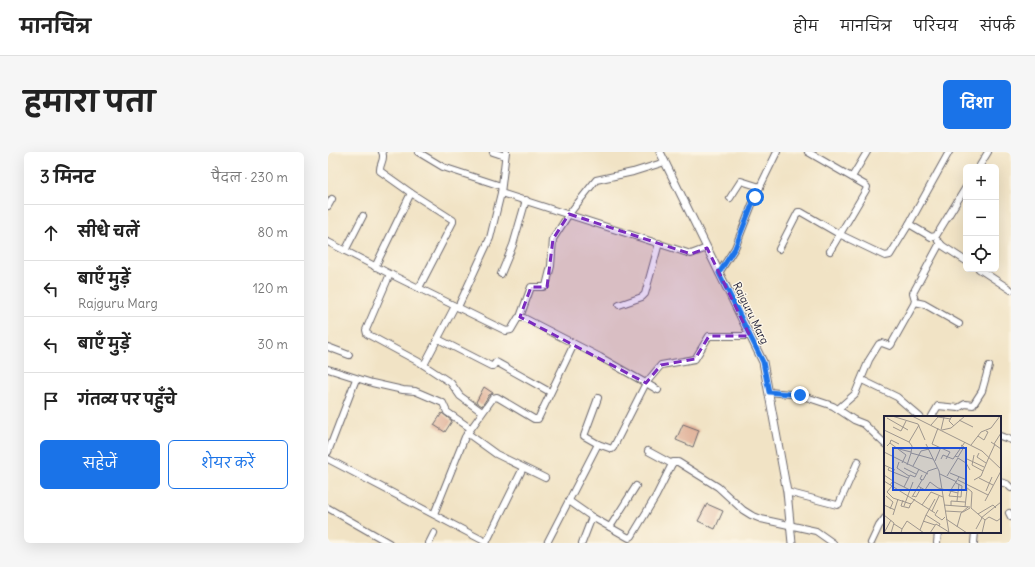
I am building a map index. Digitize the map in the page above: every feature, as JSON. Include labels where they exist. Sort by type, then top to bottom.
[{"type":"street","points":[[418,152],[442,167],[526,200],[691,254],[707,248]]},
{"type":"street","points":[[424,365],[490,238],[501,190],[506,154],[493,152]]},
{"type":"street","name":"Rajguru Marg","points":[[660,152],[763,362],[787,492],[792,543]]},
{"type":"street","points":[[719,273],[735,248],[760,187],[777,152]]},
{"type":"street","points":[[808,152],[865,185],[866,190],[830,251]]},
{"type":"street","points":[[852,177],[867,152]]},
{"type":"street","points":[[779,249],[797,213],[801,212],[839,234],[888,256],[890,255],[949,152]]},
{"type":"street","points":[[981,164],[988,152]]},
{"type":"street","points":[[385,153],[380,171],[411,193],[451,217],[453,220],[419,288]]},
{"type":"street","points":[[328,242],[375,267],[506,331],[511,330],[520,317],[531,287],[546,286],[551,266],[553,239],[569,214],[596,180],[633,172],[665,162]]},
{"type":"street","points":[[730,198],[741,181],[760,187]]},
{"type":"street","points":[[935,237],[963,192]]},
{"type":"street","points":[[375,267],[411,193]]},
{"type":"street","points":[[328,206],[332,198]]},
{"type":"street","points":[[501,274],[513,245],[526,200]]},
{"type":"street","points":[[345,251],[363,216]]},
{"type":"street","points":[[909,224],[931,237],[935,237],[940,243],[963,259]]},
{"type":"street","points":[[619,305],[642,297],[647,290],[659,243]]},
{"type":"street","points":[[838,408],[855,394],[869,360],[879,344],[891,346],[915,302],[913,293],[940,243]]},
{"type":"street","points":[[984,272],[1011,290]]},
{"type":"street","points":[[390,274],[366,332],[370,336],[424,365],[451,383],[460,396],[482,412]]},
{"type":"street","points":[[915,302],[924,304],[959,324]]},
{"type":"street","points":[[520,317],[574,344],[658,390]]},
{"type":"street","points":[[598,398],[584,436],[609,449],[613,448],[646,383],[660,365],[695,360],[709,336],[750,336]]},
{"type":"street","points":[[438,339],[491,366],[494,366],[496,362],[550,392]]},
{"type":"street","points":[[434,514],[469,431],[493,398],[495,397],[534,420],[537,420],[574,344]]},
{"type":"street","points":[[328,346],[349,355]]},
{"type":"street","points":[[933,416],[938,406],[958,408],[964,404],[973,404],[982,391],[989,366]]},
{"type":"street","points":[[328,369],[356,379],[403,390],[415,391],[440,402],[447,412],[496,454],[545,478]]},
{"type":"street","points":[[328,452],[356,379]]},
{"type":"street","points":[[862,380],[897,397],[919,416]]},
{"type":"street","points":[[769,392],[800,395],[838,408],[854,420],[864,424],[884,443]]},
{"type":"street","points":[[1001,436],[1011,440]]},
{"type":"street","points":[[547,543],[598,444]]},
{"type":"street","points":[[648,451],[672,464]]},
{"type":"street","points":[[328,458],[486,542],[523,468]]},
{"type":"street","points":[[787,492],[839,504],[858,461]]},
{"type":"street","points":[[569,501],[610,527],[627,541],[632,536],[656,496],[673,462],[678,462],[714,483],[743,510],[751,515],[761,520],[819,532],[833,543]]},
{"type":"street","points":[[1006,485],[1011,478]]},
{"type":"street","points":[[610,527],[636,486]]},
{"type":"street","points":[[328,508],[389,543]]},
{"type":"street","points":[[582,543],[592,517]]},
{"type":"street","points":[[871,543],[882,526]]},
{"type":"street","points":[[429,543],[434,533]]},
{"type":"street","points":[[936,543],[937,533]]},
{"type":"street","points":[[974,543],[975,533]]},
{"type":"highlighted area","points":[[569,214],[691,254],[707,248],[750,336],[709,336],[695,359],[661,365],[646,383],[520,317],[531,287],[547,287],[553,239]]},
{"type":"building","points":[[484,387],[493,393],[489,395],[482,406],[476,402]]},
{"type":"building","points":[[442,413],[452,421],[445,432],[434,425]]},
{"type":"building","points":[[683,424],[699,430],[693,447],[676,440]]},
{"type":"building","points":[[707,504],[723,511],[715,529],[698,521]]},
{"type":"route","points":[[755,197],[735,248],[719,273],[763,362],[769,392],[800,395]]}]
